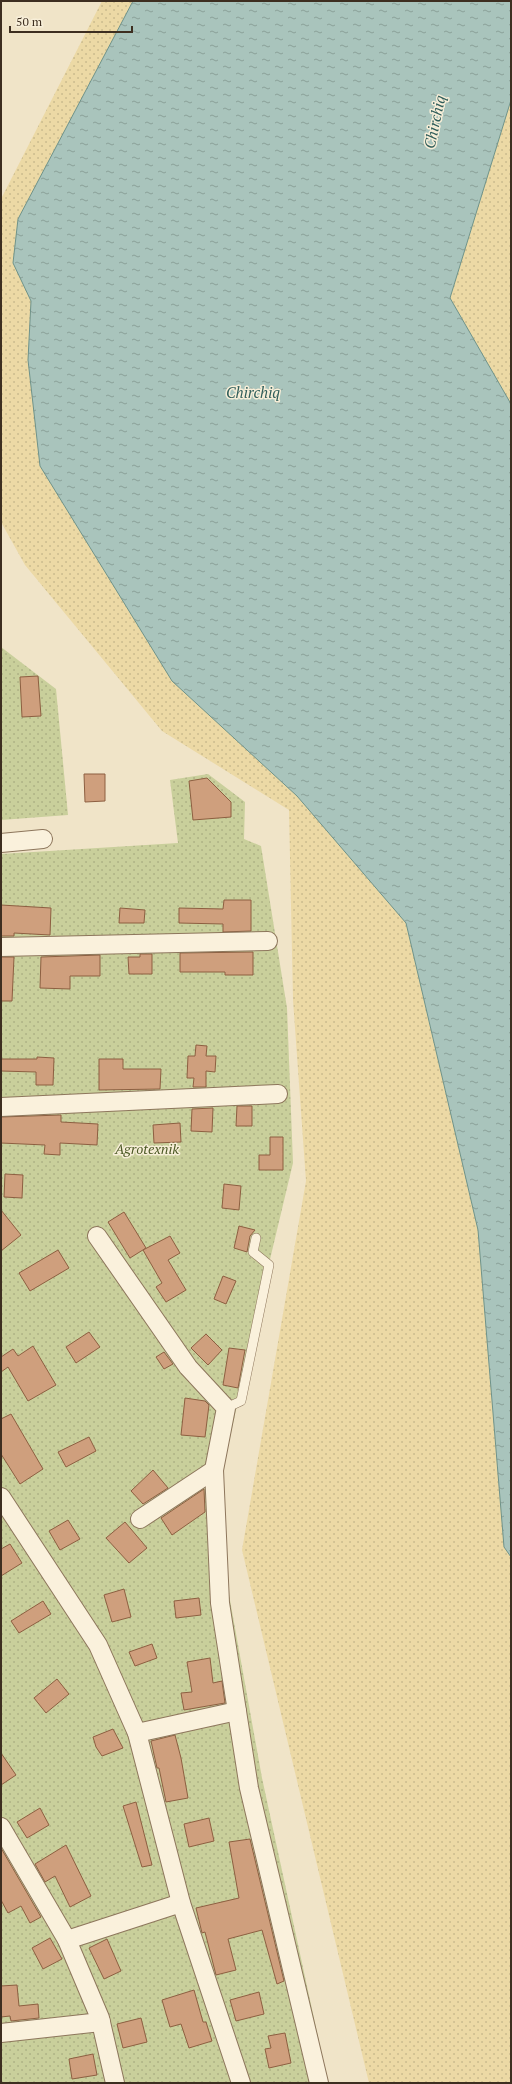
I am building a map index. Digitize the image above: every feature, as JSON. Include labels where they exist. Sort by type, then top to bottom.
[{"type":"street","points":[[1,843],[43,839]]},
{"type":"street","points":[[1,947],[268,941]]},
{"type":"street","points":[[1,1106],[278,1094]]},
{"type":"street","points":[[97,1236],[188,1367],[226,1408],[214,1470],[220,1603],[249,1788],[319,2083]]},
{"type":"street","points":[[140,1519],[214,1470]]},
{"type":"street","points":[[1,1497],[98,1644],[137,1733],[181,1902],[241,2083]]},
{"type":"street","points":[[137,1733],[237,1711]]},
{"type":"street","points":[[1,1827],[67,1940],[101,2022],[115,2083]]},
{"type":"street","points":[[67,1940],[181,1902]]},
{"type":"street","points":[[1,2033],[101,2022]]},
{"type":"lane","points":[[226,1408],[242,1402],[269,1265],[253,1252],[256,1238]]},
{"type":"sand","points":[[102,1],[511,1],[511,2083],[369,2083],[242,1550],[306,1181],[293,1000],[289,810],[162,731],[25,565],[1,522],[1,199]]},
{"type":"green space","points":[[1,647],[56,689],[68,815],[1,820]]},
{"type":"green space","name":"Agrotexnik","points":[[208,774],[245,802],[244,839],[261,846],[287,1008],[293,1163],[256,1318],[214,1511],[262,1778],[328,2083],[1,2083],[1,854],[178,843],[170,780]]},
{"type":"water","name":"Chirchiq","points":[[133,1],[511,1],[511,100],[450,298],[511,404],[511,1557],[504,1547],[478,1230],[406,923],[297,796],[172,681],[40,466],[28,360],[31,301],[13,263],[18,219]]},
{"type":"building","points":[[38,676],[41,716],[22,717],[20,677]]},
{"type":"building","points":[[84,774],[105,774],[105,801],[85,802]]},
{"type":"building","points":[[207,778],[231,802],[231,817],[193,820],[189,781]]},
{"type":"building","points":[[224,900],[251,900],[251,931],[223,932],[223,924],[179,923],[179,908],[223,909]]},
{"type":"building","points":[[1,905],[51,908],[50,935],[14,933],[14,936],[1,936]]},
{"type":"building","points":[[120,908],[145,910],[144,923],[119,923]]},
{"type":"building","points":[[253,952],[253,975],[225,975],[225,972],[180,972],[180,953]]},
{"type":"building","points":[[140,954],[152,954],[152,974],[129,974],[128,957],[140,957]]},
{"type":"building","points":[[100,955],[100,976],[70,976],[70,989],[40,988],[41,957]]},
{"type":"building","points":[[1,957],[14,957],[12,1001],[1,1001]]},
{"type":"building","points":[[196,1045],[207,1046],[206,1056],[216,1056],[215,1072],[206,1071],[206,1087],[193,1087],[194,1078],[187,1078],[188,1056],[195,1056]]},
{"type":"building","points":[[37,1057],[54,1058],[53,1085],[36,1085],[36,1072],[1,1071],[1,1059],[37,1059]]},
{"type":"building","points":[[99,1059],[123,1059],[123,1069],[161,1069],[160,1089],[99,1090]]},
{"type":"building","points":[[237,1106],[252,1106],[252,1126],[236,1126]]},
{"type":"building","points":[[213,1108],[212,1132],[191,1131],[192,1109]]},
{"type":"building","points":[[61,1115],[61,1122],[98,1124],[97,1145],[60,1143],[60,1155],[44,1154],[45,1145],[1,1143],[1,1117]]},
{"type":"building","points":[[180,1123],[181,1142],[154,1143],[153,1125]]},
{"type":"building","points":[[270,1137],[283,1137],[283,1170],[259,1170],[259,1155],[270,1155]]},
{"type":"building","points":[[5,1174],[23,1175],[22,1198],[4,1197]]},
{"type":"building","points":[[224,1184],[241,1186],[239,1210],[222,1208]]},
{"type":"building","points":[[1,1210],[21,1235],[1,1251]]},
{"type":"building","points":[[124,1212],[146,1248],[130,1258],[108,1222]]},
{"type":"building","points":[[239,1226],[255,1230],[250,1236],[247,1252],[234,1248]]},
{"type":"building","points":[[170,1236],[180,1253],[168,1260],[186,1290],[166,1302],[156,1287],[162,1283],[143,1250]]},
{"type":"building","points":[[58,1250],[69,1268],[30,1291],[19,1273]]},
{"type":"building","points":[[223,1276],[236,1281],[226,1304],[214,1299]]},
{"type":"building","points":[[89,1332],[100,1347],[76,1363],[66,1347]]},
{"type":"building","points":[[206,1334],[222,1350],[208,1365],[191,1348]]},
{"type":"building","points":[[33,1346],[56,1385],[28,1401],[8,1367],[1,1372],[1,1357],[13,1349],[18,1356]]},
{"type":"building","points":[[229,1348],[245,1350],[238,1388],[223,1385]]},
{"type":"building","points":[[164,1352],[173,1364],[164,1369],[156,1357]]},
{"type":"building","points":[[185,1398],[205,1401],[209,1405],[205,1437],[181,1435]]},
{"type":"building","points":[[11,1414],[43,1469],[20,1484],[1,1454],[1,1419]]},
{"type":"building","points":[[89,1437],[96,1451],[66,1467],[58,1452]]},
{"type":"building","points":[[153,1470],[168,1488],[143,1504],[131,1491]]},
{"type":"building","points":[[204,1489],[205,1512],[172,1535],[161,1518]]},
{"type":"building","points":[[68,1520],[80,1539],[60,1550],[49,1531]]},
{"type":"building","points":[[125,1522],[147,1548],[129,1563],[106,1538]]},
{"type":"building","points":[[10,1544],[22,1563],[1,1576],[1,1549]]},
{"type":"building","points":[[124,1589],[131,1617],[112,1622],[104,1595]]},
{"type":"building","points":[[199,1598],[201,1615],[176,1618],[174,1601]]},
{"type":"building","points":[[43,1601],[51,1614],[19,1633],[11,1621]]},
{"type":"building","points":[[152,1644],[157,1658],[135,1666],[129,1652]]},
{"type":"building","points":[[210,1658],[213,1683],[222,1681],[225,1703],[184,1710],[181,1693],[192,1692],[187,1662]]},
{"type":"building","points":[[57,1679],[69,1694],[46,1713],[34,1698]]},
{"type":"building","points":[[113,1729],[123,1748],[102,1756],[96,1747],[93,1737]]},
{"type":"building","points":[[175,1735],[181,1758],[188,1798],[166,1802],[159,1768],[157,1768],[151,1741]]},
{"type":"building","points":[[1,1753],[16,1775],[1,1785]]},
{"type":"building","points":[[136,1802],[152,1865],[142,1867],[123,1806]]},
{"type":"building","points":[[40,1808],[49,1825],[27,1838],[17,1822]]},
{"type":"building","points":[[209,1818],[214,1841],[189,1847],[184,1824]]},
{"type":"building","points":[[250,1839],[284,1981],[277,1984],[262,1930],[228,1939],[236,1970],[216,1975],[205,1932],[202,1933],[196,1908],[239,1898],[229,1842]]},
{"type":"building","points":[[66,1845],[91,1896],[70,1907],[55,1876],[45,1882],[35,1864]]},
{"type":"building","points":[[1,1848],[41,1917],[30,1923],[21,1906],[8,1913],[1,1900]]},
{"type":"building","points":[[50,1938],[62,1959],[43,1969],[32,1948]]},
{"type":"building","points":[[107,1939],[121,1971],[104,1979],[89,1948]]},
{"type":"building","points":[[17,1985],[19,2006],[38,2004],[39,2018],[11,2021],[10,2016],[1,2017],[1,1986]]},
{"type":"building","points":[[194,1990],[203,2022],[206,2022],[212,2041],[189,2048],[181,2024],[170,2027],[162,2000]]},
{"type":"building","points":[[259,1992],[264,2014],[236,2021],[230,2000]]},
{"type":"building","points":[[141,2018],[147,2042],[123,2048],[117,2024]]},
{"type":"building","points":[[285,2033],[291,2063],[269,2068],[265,2049],[271,2048],[268,2036]]},
{"type":"building","points":[[93,2054],[97,2075],[72,2079],[69,2059]]}]
